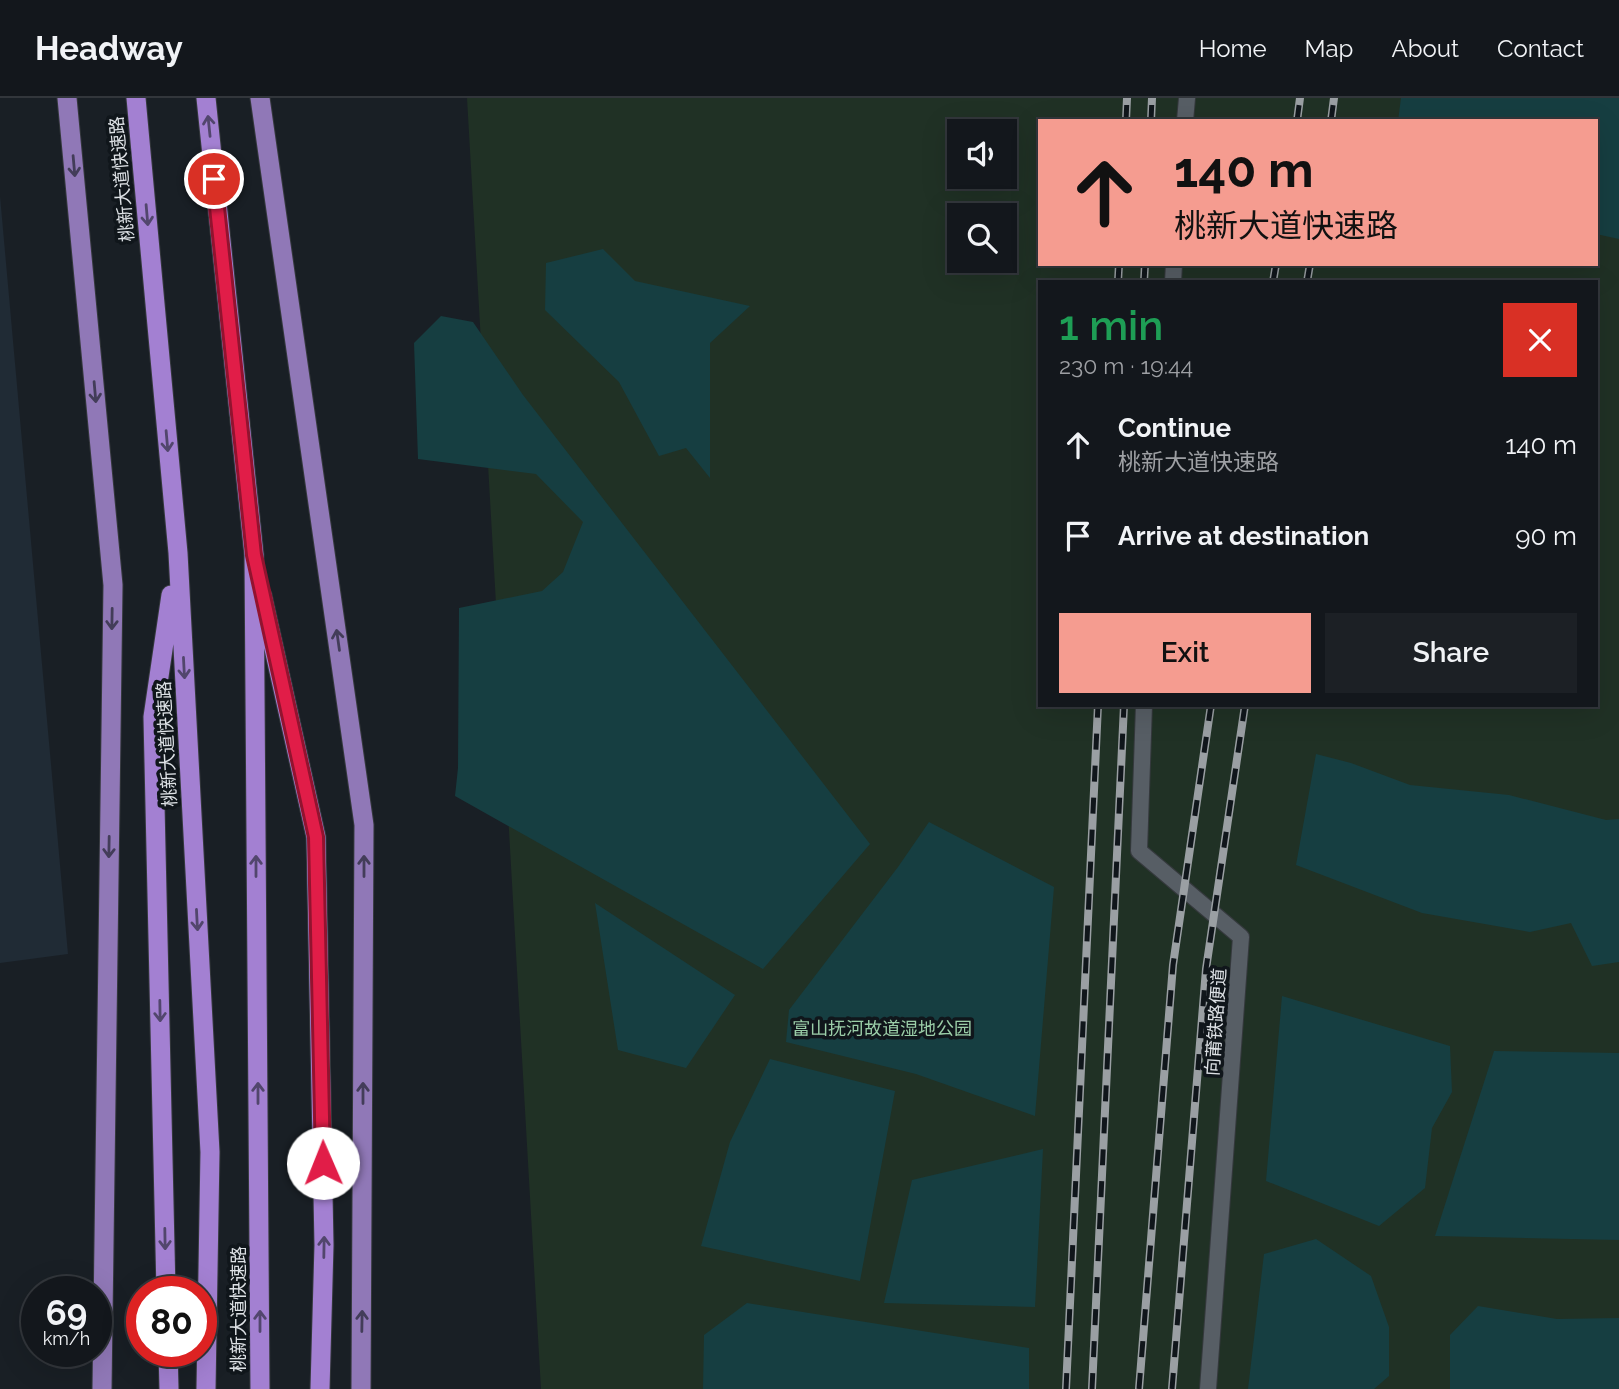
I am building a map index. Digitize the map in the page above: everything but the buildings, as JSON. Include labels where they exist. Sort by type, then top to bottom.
[{"type":"highway","name":"桃新大道快速路","points":[[136,98],[178,553],[210,1152],[206,1389]]},
{"type":"highway","name":"桃新大道快速路","points":[[206,98],[254,555],[260,1389]]},
{"type":"highway","points":[[166,1276],[153,717],[178,553]]},
{"type":"highway","points":[[254,555],[316,837],[324,1245],[320,1389]]},
{"type":"highway","points":[[168,1367],[169,1389]]},
{"type":"main road","points":[[67,98],[113,585],[102,1389]]},
{"type":"main road","points":[[260,98],[364,825],[361,1389]]},
{"type":"lane","points":[[1185,119],[1187,98]]},
{"type":"lane","name":"向莆铁路便道","points":[[1143,707],[1139,851],[1241,937],[1208,1389]]},
{"type":"shaded area","points":[[0,196],[68,954],[0,963]]},
{"type":"green space","name":"富山抚河故道湿地公园","points":[[467,98],[1619,98],[1619,1389],[541,1389]]},
{"type":"water","points":[[1401,98],[1619,98],[1619,239],[1598,234],[1598,119],[1398,119]]},
{"type":"water","points":[[603,249],[635,281],[750,306],[710,343],[710,478],[686,448],[659,456],[619,382],[545,310],[546,263]]},
{"type":"water","points":[[441,316],[473,322],[523,395],[870,844],[763,969],[455,796],[458,768],[459,608],[542,591],[563,572],[583,522],[536,474],[418,459],[414,343]]},
{"type":"water","points":[[1316,754],[1351,763],[1410,785],[1509,795],[1606,820],[1619,819],[1619,962],[1592,966],[1571,923],[1530,932],[1422,913],[1296,865]]},
{"type":"water","points":[[929,822],[1054,887],[1035,1116],[916,1074],[786,1042],[789,1010]]},
{"type":"water","points":[[595,903],[735,995],[686,1068],[618,1050]]},
{"type":"water","points":[[1282,996],[1450,1046],[1452,1092],[1432,1128],[1425,1188],[1379,1226],[1266,1181]]},
{"type":"water","points":[[1494,1051],[1619,1053],[1619,1240],[1435,1236]]},
{"type":"water","points":[[770,1059],[895,1091],[860,1281],[701,1246],[730,1142]]},
{"type":"water","points":[[1043,1149],[1035,1307],[884,1303],[912,1180]]},
{"type":"water","points":[[1316,1239],[1371,1276],[1389,1327],[1389,1376],[1374,1389],[1248,1389],[1264,1254]]},
{"type":"water","points":[[747,1303],[1029,1348],[1029,1389],[703,1389],[704,1335]]},
{"type":"water","points":[[1478,1306],[1557,1319],[1619,1318],[1619,1389],[1450,1389],[1450,1335]]},
{"type":"railway","points":[[1126,119],[1127,98]]},
{"type":"railway","points":[[1151,119],[1152,98]]},
{"type":"railway","points":[[1297,119],[1300,98]]},
{"type":"railway","points":[[1331,119],[1334,98]]},
{"type":"railway","points":[[1118,280],[1119,266]]},
{"type":"railway","points":[[1144,280],[1145,266]]},
{"type":"railway","points":[[1273,280],[1276,266]]},
{"type":"railway","points":[[1307,280],[1310,266]]},
{"type":"railway","points":[[1066,1389],[1098,707]]},
{"type":"railway","points":[[1092,1389],[1124,707]]},
{"type":"railway","points":[[1139,1389],[1173,965],[1211,707]]},
{"type":"railway","points":[[1172,1389],[1206,969],[1245,707]]},
{"type":"route","points":[[214,179],[254,555],[316,837],[323,1163]]}]
